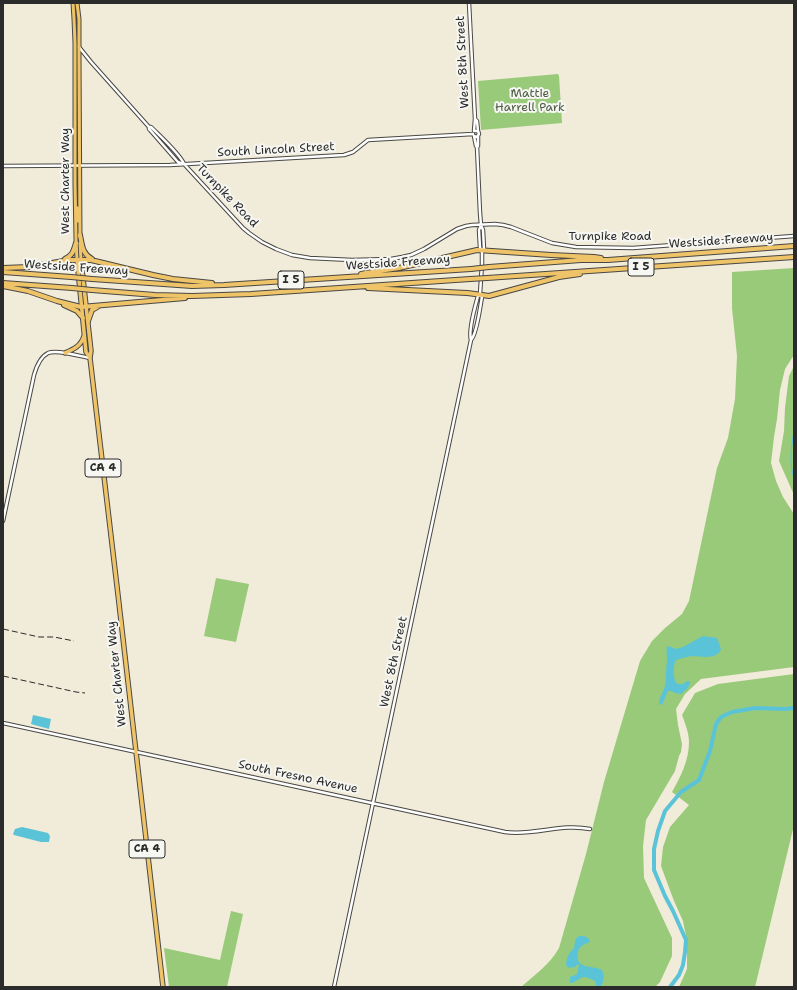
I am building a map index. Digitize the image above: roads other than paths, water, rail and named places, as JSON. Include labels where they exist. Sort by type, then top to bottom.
[{"type":"highway","points":[[80,235],[83,250],[86,255],[106,264]]},
{"type":"highway","points":[[61,261],[71,255],[76,243]]},
{"type":"highway","name":"Westside Freeway","points":[[3,272],[192,286],[224,285],[471,269],[581,260],[608,260],[794,246]]},
{"type":"highway","points":[[357,276],[482,250],[551,255],[594,256],[608,260]]},
{"type":"highway","name":"Westside Freeway","points":[[3,284],[155,295],[192,296],[251,294],[794,257]]},
{"type":"highway","points":[[3,268],[28,267],[69,260],[91,260],[153,276],[224,285]]},
{"type":"highway","name":"West Charter Way","points":[[79,260],[84,306],[88,321],[91,351],[90,358],[163,987]]},
{"type":"highway","points":[[359,286],[366,288],[467,293],[489,296],[559,277],[608,270]]},
{"type":"highway","points":[[3,284],[57,301],[84,306],[183,299],[192,296]]},
{"type":"highway","points":[[57,301],[60,304],[77,311],[83,318]]},
{"type":"highway","points":[[88,321],[92,310],[102,305]]},
{"type":"highway","name":"West Charter Way","points":[[84,306],[83,318],[86,352],[90,358]]},
{"type":"highway","points":[[65,353],[81,344],[84,333]]},
{"type":"main road","name":"West Charter Way","points":[[73,3],[75,42],[75,206],[76,243],[79,260]]},
{"type":"main road","name":"West Charter Way","points":[[77,3],[79,19],[79,260]]},
{"type":"main road","points":[[75,84],[77,85],[79,96]]},
{"type":"main road","points":[[75,125],[77,127],[79,138]]},
{"type":"main road","points":[[75,206],[78,209],[78,220],[80,224]]},
{"type":"street","name":"West 8th Street","points":[[469,3],[475,119],[473,134],[477,148]]},
{"type":"street","name":"Turnpike Road","points":[[75,42],[178,162],[184,164],[243,228],[262,242],[276,249],[301,257],[341,260],[402,257],[424,249],[461,227],[491,224],[511,227],[552,243],[576,247],[633,248],[794,236]]},
{"type":"street","name":"West 8th Street","points":[[471,340],[474,337],[482,297],[480,294],[482,250],[480,248],[479,236],[481,225],[477,148],[479,133],[477,121],[475,119]]},
{"type":"street","points":[[473,134],[478,131]]},
{"type":"street","points":[[473,134],[476,137],[478,136]]},
{"type":"street","name":"South Lincoln Street","points":[[3,166],[184,164],[344,155],[353,152],[368,140],[473,134]]},
{"type":"street","name":"West 8th Street","points":[[334,987],[471,340],[470,333],[473,316],[478,296],[480,294]]},
{"type":"street","points":[[470,333],[476,326],[473,316]]},
{"type":"street","points":[[3,521],[36,370],[40,361],[48,354],[57,352],[90,358]]},
{"type":"street","name":"South Fresno Avenue","points":[[3,723],[511,833],[528,833],[567,827],[590,830]]},
{"type":"water","points":[[703,636],[717,638],[721,649],[720,652],[714,656],[692,656],[676,660],[674,665],[674,678],[676,683],[682,684],[690,681],[690,683],[688,688],[681,694],[668,691],[662,705],[659,704],[660,697],[665,686],[667,647],[676,649],[683,647]]},
{"type":"water","points":[[33,715],[51,719],[49,729],[31,724]]},
{"type":"water","points":[[22,827],[48,833],[50,836],[49,842],[41,842],[13,834],[15,829]]},
{"type":"water","points":[[579,936],[587,937],[590,942],[580,948],[578,952],[579,962],[585,966],[602,970],[604,978],[600,987],[597,987],[595,981],[585,977],[570,983],[570,977],[577,974],[579,965],[578,964],[575,967],[569,968],[566,965],[569,954],[574,948],[575,940]]},
{"type":"waterway","points":[[794,389],[794,401]]},
{"type":"waterway","points":[[794,432],[791,455],[791,467],[794,478]]},
{"type":"waterway","points":[[670,987],[679,975],[683,965],[686,940],[654,870],[654,849],[665,811],[681,792],[699,780],[710,751],[716,724],[721,717],[732,712],[755,708],[794,708]]},
{"type":"railway","points":[[3,629],[39,637],[54,637],[74,641]]},
{"type":"railway","points":[[3,676],[85,693]]},
{"type":"park label","name":"Mattie Harrell Park","points":[[530,101]]}]
